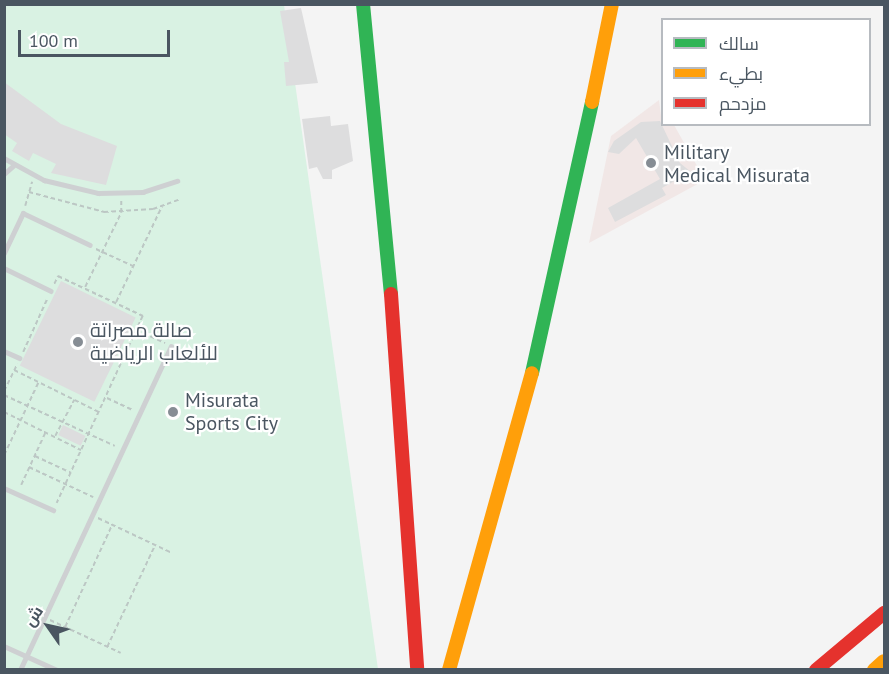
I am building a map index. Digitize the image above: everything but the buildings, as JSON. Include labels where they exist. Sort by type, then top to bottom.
[{"type":"main road","points":[[363,4],[383,185],[417,669]]},
{"type":"main road","points":[[449,669],[548,315],[612,4]]},
{"type":"main road","points":[[816,669],[885,613]]},
{"type":"main road","points":[[874,669],[885,661]]},
{"type":"lane","points":[[4,158],[13,166],[33,175],[72,188],[121,195],[177,181]]},
{"type":"lane","points":[[4,174],[13,166]]},
{"type":"lane","points":[[4,253],[23,213],[90,246]]},
{"type":"lane","points":[[4,268],[51,291]]},
{"type":"lane","points":[[20,669],[171,346]]},
{"type":"lane","points":[[4,351],[20,358]]},
{"type":"lane","points":[[4,488],[53,510]]},
{"type":"lane","points":[[4,646],[57,669]]},
{"type":"path","points":[[23,213],[33,175]]},
{"type":"path","points":[[29,192],[81,210],[121,213],[162,206],[180,199]]},
{"type":"path","points":[[85,288],[121,213],[121,195]]},
{"type":"path","points":[[115,302],[162,206]]},
{"type":"path","points":[[90,246],[133,266]]},
{"type":"path","points":[[4,391],[58,276],[143,316],[53,510]]},
{"type":"path","points":[[137,330],[171,346]]},
{"type":"path","points":[[14,370],[100,412]]},
{"type":"path","points":[[4,455],[38,382]]},
{"type":"path","points":[[4,395],[123,449]]},
{"type":"path","points":[[106,398],[139,413]]},
{"type":"path","points":[[55,436],[74,399]]},
{"type":"path","points":[[4,412],[82,450]]},
{"type":"path","points":[[17,494],[45,432]]},
{"type":"path","points":[[4,441],[10,444]]},
{"type":"path","points":[[34,456],[71,474]]},
{"type":"path","points":[[29,467],[99,500]]},
{"type":"path","points":[[92,516],[170,552]]},
{"type":"path","points":[[65,627],[112,525]]},
{"type":"path","points":[[107,647],[155,545]]},
{"type":"path","points":[[44,617],[121,653]]},
{"type":"shaded area","name":"Military Medical Misurata","points":[[659,100],[661,126],[675,126],[705,180],[589,243],[611,136]]},
{"type":"green space","name":"Misurata Sports City","points":[[4,5],[284,5],[378,669],[5,669]]},
{"type":"traffic: fast","points":[[363,4],[391,294]]},
{"type":"traffic: fast","points":[[532,373],[592,102]]},
{"type":"traffic: slow","points":[[592,102],[612,4]]},
{"type":"traffic: slow","points":[[449,670],[532,373]]},
{"type":"traffic: slow","points":[[874,670],[884,661]]},
{"type":"traffic: jam","points":[[391,294],[417,670]]},
{"type":"traffic: jam","points":[[816,670],[884,613]]},
{"type":"place","name":"Military Medical Misurata","points":[[651,163]]},
{"type":"place","name":"صالة مصراتة للألعاب الرياضية","points":[[78,342]]},
{"type":"place","name":"Misurata Sports City","points":[[173,412]]}]
